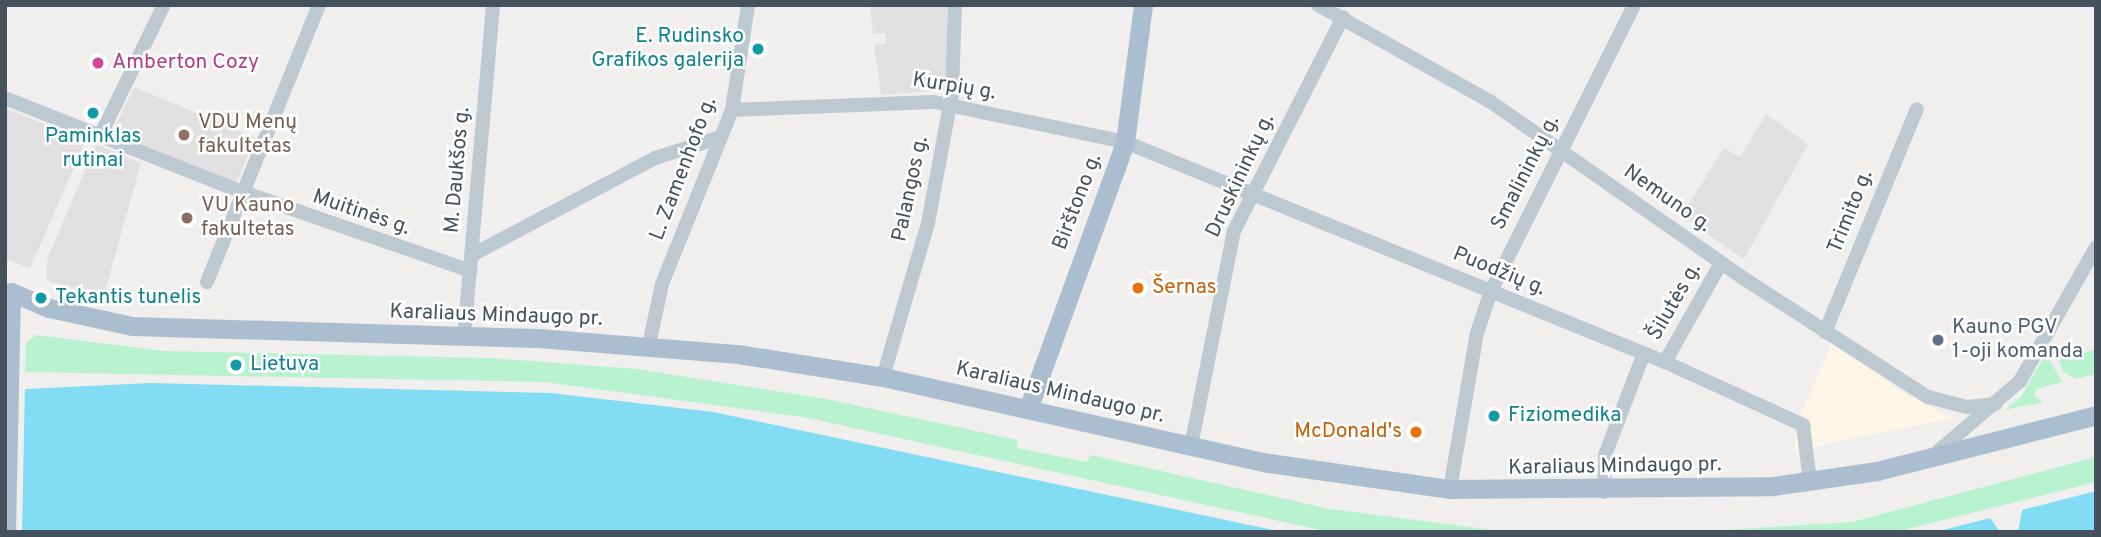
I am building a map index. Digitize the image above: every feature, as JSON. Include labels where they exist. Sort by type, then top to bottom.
[{"type":"main road","name":"Birštono g.","points":[[1028,409],[1125,142],[1143,5]]},
{"type":"main road","name":"Karaliaus Mindaugo pr.","points":[[6,532],[10,327],[8,291],[49,308],[132,326],[649,345],[883,377],[1191,446],[1363,480],[1450,489],[1604,492],[1810,481],[1930,458],[2096,415]]},
{"type":"street","points":[[100,136],[164,5]]},
{"type":"street","points":[[207,282],[240,191],[319,5]]},
{"type":"street","name":"M. Daukšos g.","points":[[464,337],[493,5]]},
{"type":"street","name":"L. Zamenhofo g.","points":[[649,345],[659,292],[718,138],[732,110],[748,5]]},
{"type":"street","name":"Palangos g.","points":[[883,377],[928,223],[950,105],[955,5]]},
{"type":"street","name":"Nemuno g.","points":[[1318,5],[1343,17],[1561,150],[1721,263],[1928,397],[1967,407],[1996,404]]},
{"type":"street","name":"Smalininkų g.","points":[[1450,489],[1477,334],[1491,291],[1634,5]]},
{"type":"street","name":"Druskininkų g.","points":[[1191,446],[1224,268],[1254,191],[1343,17]]},
{"type":"street","name":"Muitinės g.","points":[[5,97],[240,191],[471,271]]},
{"type":"street","name":"Kurpių g.","points":[[732,110],[892,100],[950,105],[1125,142]]},
{"type":"street","name":"Trimito g.","points":[[1825,332],[1917,109]]},
{"type":"street","points":[[472,255],[655,158],[718,138]]},
{"type":"street","name":"Puodžių g.","points":[[1125,142],[1254,191],[1665,362],[1803,425],[1810,481]]},
{"type":"street","points":[[1930,458],[2021,381],[2096,247]]},
{"type":"street","name":"Šilutės g.","points":[[1665,362],[1721,263]]},
{"type":"street","name":"Šilutės g.","points":[[1604,492],[1605,455],[1644,354]]},
{"type":"shaded area","points":[[870,5],[948,5],[945,90],[881,95],[874,45],[886,44],[885,33],[873,34]]},
{"type":"shaded area","name":"VDU Menų fakultetas","points":[[134,87],[256,138],[236,182],[112,133]]},
{"type":"shaded area","points":[[5,109],[86,140],[30,268],[5,259]]},
{"type":"shaded area","points":[[1766,114],[1808,144],[1744,259],[1681,216],[1724,148],[1740,157]]},
{"type":"shaded area","points":[[96,144],[141,163],[104,295],[47,281],[47,260]]},
{"type":"shaded area","points":[[1832,343],[1909,396],[1953,418],[1794,451],[1798,421]]},
{"type":"green space","points":[[36,335],[165,351],[491,358],[637,369],[826,399],[1018,440],[1017,448],[1087,462],[1090,455],[1330,509],[1509,532],[1330,532],[803,417],[545,382],[25,372],[26,343]]},
{"type":"green space","points":[[2065,349],[2076,355],[2096,349],[2096,374],[2076,379],[2063,372],[2058,355]]},
{"type":"green space","points":[[2046,353],[2062,382],[2037,389],[2034,396],[2044,402],[2004,410],[2021,397]]},
{"type":"green space","points":[[2096,457],[2096,482],[1895,532],[1690,532],[1852,522]]},
{"type":"water","points":[[151,383],[551,393],[713,412],[1283,532],[5,532],[5,390]]},
{"type":"water","points":[[2096,491],[2096,532],[1935,532],[2069,498]]},
{"type":"pier","points":[[25,385],[22,532],[5,532],[5,387]]},
{"type":"pier","points":[[2023,506],[2018,532],[2000,532],[1988,515]]},
{"type":"place","name":"E. Rudinsko Grafikos galerija","points":[[758,49]]},
{"type":"place","name":"Amberton Cozy","points":[[98,63]]},
{"type":"place","name":"Paminklas rutinai","points":[[93,113]]},
{"type":"place","name":"VDU Menų fakultetas","points":[[184,135]]},
{"type":"place","name":"VU Kauno fakultetas","points":[[187,218]]},
{"type":"place","name":"Šernas","points":[[1138,288]]},
{"type":"place","name":"Tekantis tunelis","points":[[41,298]]},
{"type":"place","name":"Kauno PGV 1-oji komanda","points":[[1938,340]]},
{"type":"place","name":"Lietuva","points":[[236,365]]},
{"type":"place","name":"Fiziomedika","points":[[1494,416]]},
{"type":"place","name":"McDonald's","points":[[1416,432]]}]
